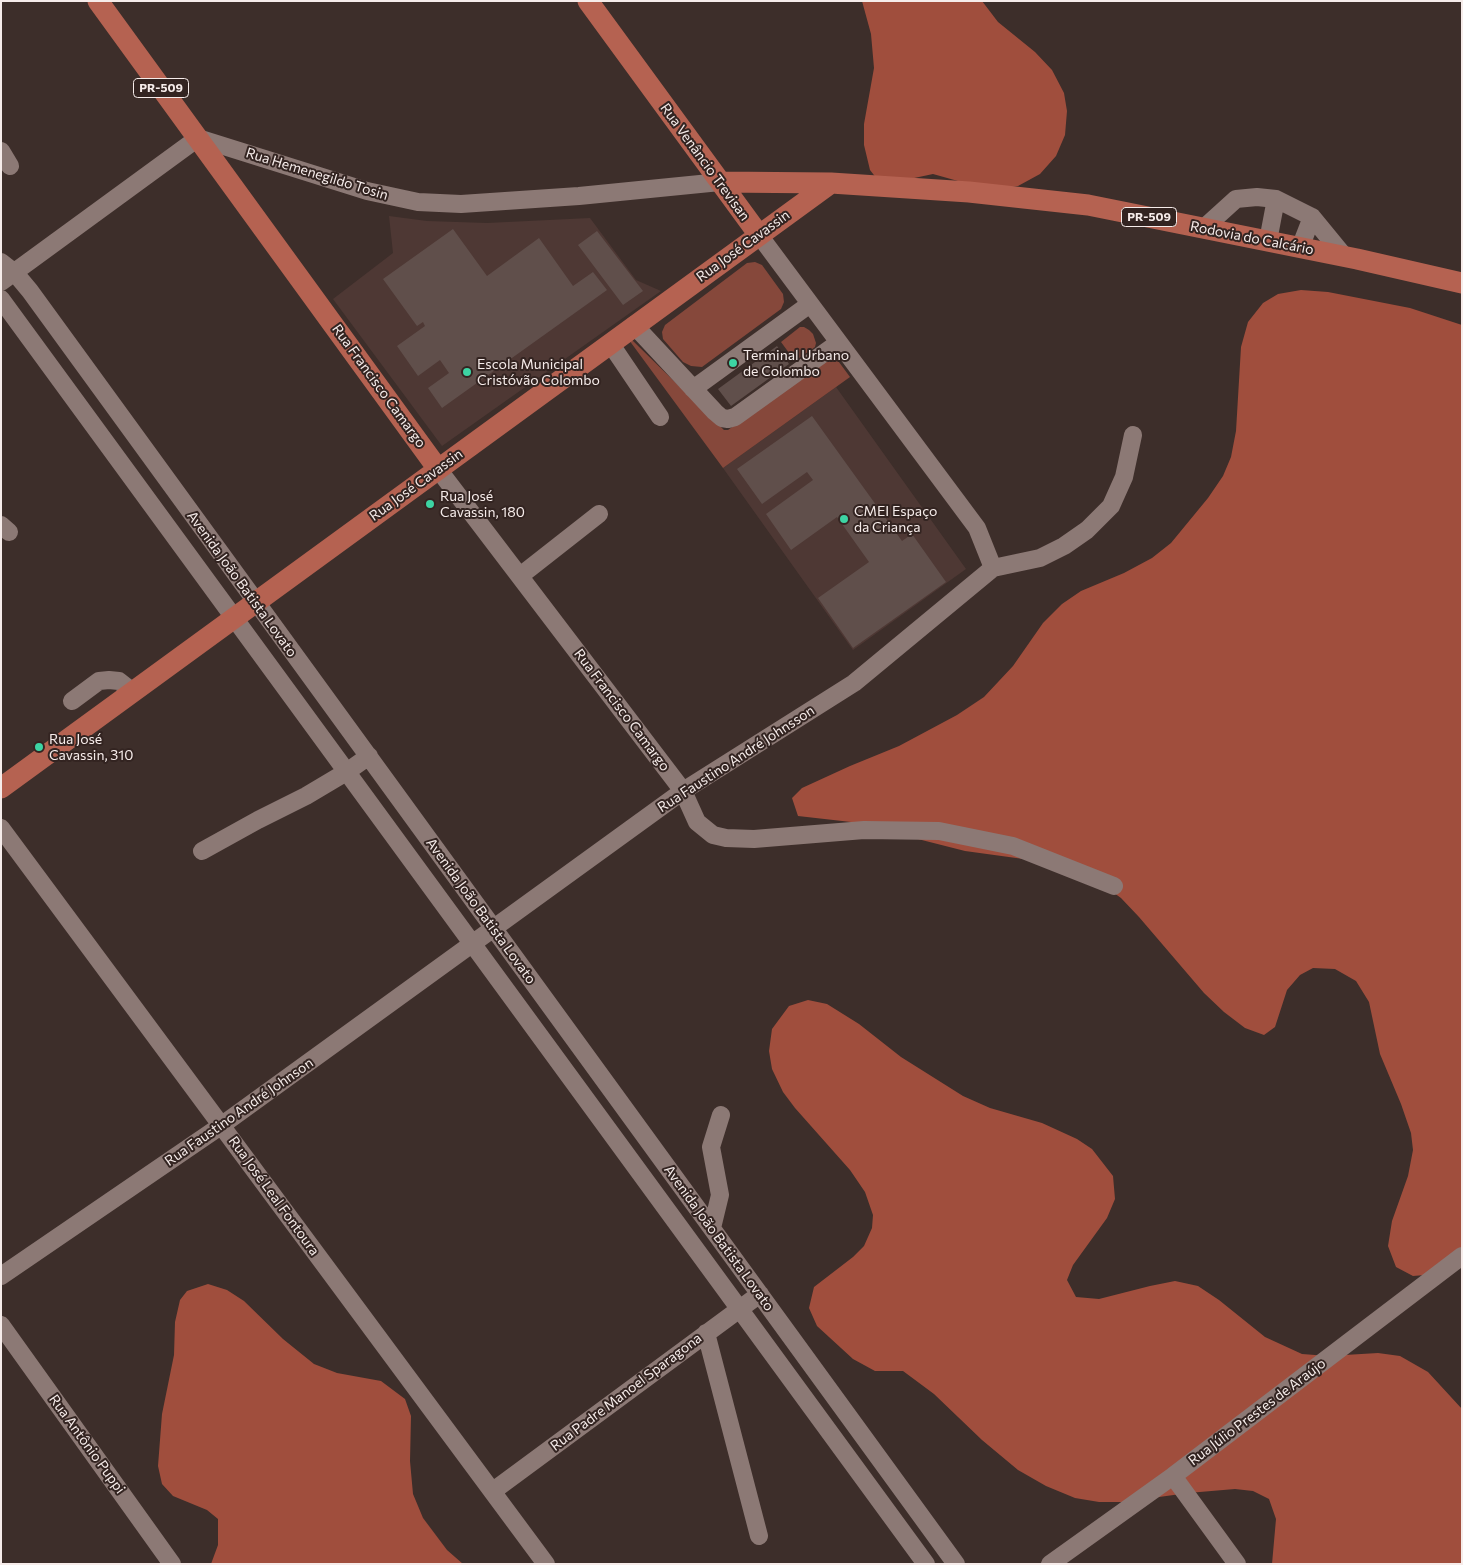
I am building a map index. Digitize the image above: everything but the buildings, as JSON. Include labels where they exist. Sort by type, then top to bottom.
[{"type":"main road","name":"Rua Francisco Camargo","points":[[98,1],[438,469]]},
{"type":"main road","name":"Rua Venâncio Trevisan","points":[[588,1],[759,235]]},
{"type":"main road","name":"Rua Hemenegildo Tosin","points":[[720,182],[831,183]]},
{"type":"main road","name":"Rua José Cavassin","points":[[1,788],[831,183]]},
{"type":"main road","name":"Rodovia do Calcário","points":[[831,183],[969,192],[1088,204],[1344,256],[1460,282]]},
{"type":"street","name":"Rua Hemenegildo Tosin","points":[[198,138],[367,191],[418,202],[461,204],[550,198],[720,182]]},
{"type":"street","points":[[6,272],[198,138]]},
{"type":"street","points":[[1204,228],[1236,199],[1257,197],[1276,200],[1312,217],[1344,256]]},
{"type":"street","points":[[1268,241],[1276,200]]},
{"type":"street","points":[[1300,248],[1312,217]]},
{"type":"street","name":"Rua Venâncio Trevisan","points":[[759,235],[977,528],[993,568]]},
{"type":"street","name":"Avenida João Batista Lovato","points":[[6,272],[30,291],[956,1564]]},
{"type":"street","name":"Avenida João Batista Lovato","points":[[1,299],[282,684],[348,771],[926,1564]]},
{"type":"street","points":[[693,389],[810,304]]},
{"type":"street","points":[[634,326],[722,418],[728,419],[735,417],[838,343]]},
{"type":"street","points":[[610,343],[660,417]]},
{"type":"street","points":[[993,568],[1040,558],[1064,546],[1087,530],[1111,506],[1124,477],[1133,435]]},
{"type":"street","name":"Rua Francisco Camargo","points":[[438,469],[683,791],[698,822],[713,835],[726,838],[754,839],[864,830],[939,831],[1013,846],[1114,886]]},
{"type":"street","points":[[520,576],[599,514]]},
{"type":"street","name":"Rua Faustino André Johnsson","points":[[473,944],[683,791],[854,683],[993,568]]},
{"type":"street","points":[[282,684],[304,668]]},
{"type":"street","points":[[72,701],[99,681],[119,681],[133,692]]},
{"type":"street","points":[[202,851],[306,796],[369,756]]},
{"type":"street","name":"Rua José Leal Fontoura","points":[[1,828],[546,1564]]},
{"type":"street","name":"Rua Faustino André Johnson","points":[[1,1276],[222,1125],[473,944]]},
{"type":"street","points":[[712,1228],[720,1195],[710,1147],[721,1115]]},
{"type":"street","name":"Rua Júlio Prestes de Araújo","points":[[1050,1564],[1173,1476],[1462,1256]]},
{"type":"street","name":"Rua Padre Manoel Sparagona","points":[[492,1491],[760,1294]]},
{"type":"street","name":"Rua Antônio Puppi","points":[[1,1325],[172,1564]]},
{"type":"street","points":[[706,1333],[759,1536]]},
{"type":"street","points":[[1173,1476],[1237,1564]]},
{"type":"shaded area","points":[[862,1],[982,1],[998,22],[1035,52],[1052,70],[1064,93],[1067,111],[1065,135],[1056,156],[1040,174],[1018,186],[998,189],[965,183],[933,174],[905,180],[877,179],[870,170],[864,145],[864,124],[874,68],[871,34]]},
{"type":"shaded area","name":"Escola Municipal Cristóvão Colombo","points":[[389,216],[427,221],[487,223],[590,218],[636,280],[661,291],[442,446],[333,299],[393,253]]},
{"type":"shaded area","points":[[755,262],[762,265],[783,294],[784,302],[781,309],[702,367],[691,366],[683,362],[663,339],[662,332],[665,325],[747,263]]},
{"type":"shaded area","points":[[1301,290],[1328,292],[1410,308],[1462,325],[1462,1258],[1437,1274],[1413,1276],[1396,1267],[1388,1246],[1392,1221],[1408,1176],[1413,1150],[1411,1133],[1380,1054],[1369,1002],[1356,981],[1335,969],[1313,968],[1300,975],[1287,990],[1275,1027],[1264,1035],[1245,1028],[1224,1012],[1204,993],[1121,898],[1085,872],[1060,864],[965,851],[851,822],[798,816],[792,798],[802,788],[899,746],[957,715],[984,697],[1013,666],[1043,623],[1062,604],[1081,591],[1124,573],[1152,558],[1171,543],[1208,498],[1223,476],[1231,457],[1236,431],[1241,347],[1248,322],[1263,303],[1278,294]]},
{"type":"shaded area","points":[[800,327],[804,327],[813,334],[816,343],[815,347],[795,361],[781,342]]},
{"type":"shaded area","points":[[631,339],[724,430],[728,430],[833,354],[850,377],[723,468],[629,340]]},
{"type":"shaded area","name":"CMEI Espaço da Criança","points":[[836,387],[966,569],[853,650],[723,468]]},
{"type":"shaded area","points":[[808,1000],[827,1004],[859,1024],[901,1057],[963,1096],[990,1108],[1042,1123],[1077,1139],[1092,1149],[1113,1176],[1115,1199],[1107,1218],[1073,1265],[1067,1280],[1076,1297],[1099,1299],[1175,1281],[1198,1286],[1219,1300],[1265,1337],[1302,1354],[1328,1356],[1378,1353],[1400,1356],[1428,1372],[1462,1409],[1462,1564],[1272,1564],[1276,1519],[1269,1499],[1253,1491],[1235,1489],[1123,1502],[1099,1502],[1075,1498],[1046,1486],[1018,1470],[982,1440],[934,1394],[903,1371],[875,1371],[853,1359],[817,1326],[809,1308],[814,1287],[853,1257],[864,1246],[872,1228],[873,1215],[865,1192],[850,1170],[783,1092],[772,1069],[769,1051],[772,1029],[789,1006]]},
{"type":"shaded area","points":[[208,1284],[227,1290],[244,1301],[283,1339],[314,1364],[337,1373],[381,1381],[405,1399],[411,1416],[410,1461],[413,1494],[423,1518],[447,1550],[463,1564],[211,1564],[218,1545],[218,1519],[207,1510],[173,1496],[162,1484],[158,1466],[162,1414],[174,1355],[175,1322],[180,1300],[187,1291]]},
{"type":"place","name":"Terminal Urbano de Colombo","points":[[733,363]]},
{"type":"place","name":"Escola Municipal Cristóvão Colombo","points":[[467,372]]},
{"type":"place","name":"Rua José Cavassin, 180","points":[[430,504]]},
{"type":"place","name":"CMEI Espaço da Criança","points":[[844,519]]},
{"type":"place","name":"Rua José Cavassin, 310","points":[[39,747]]}]
